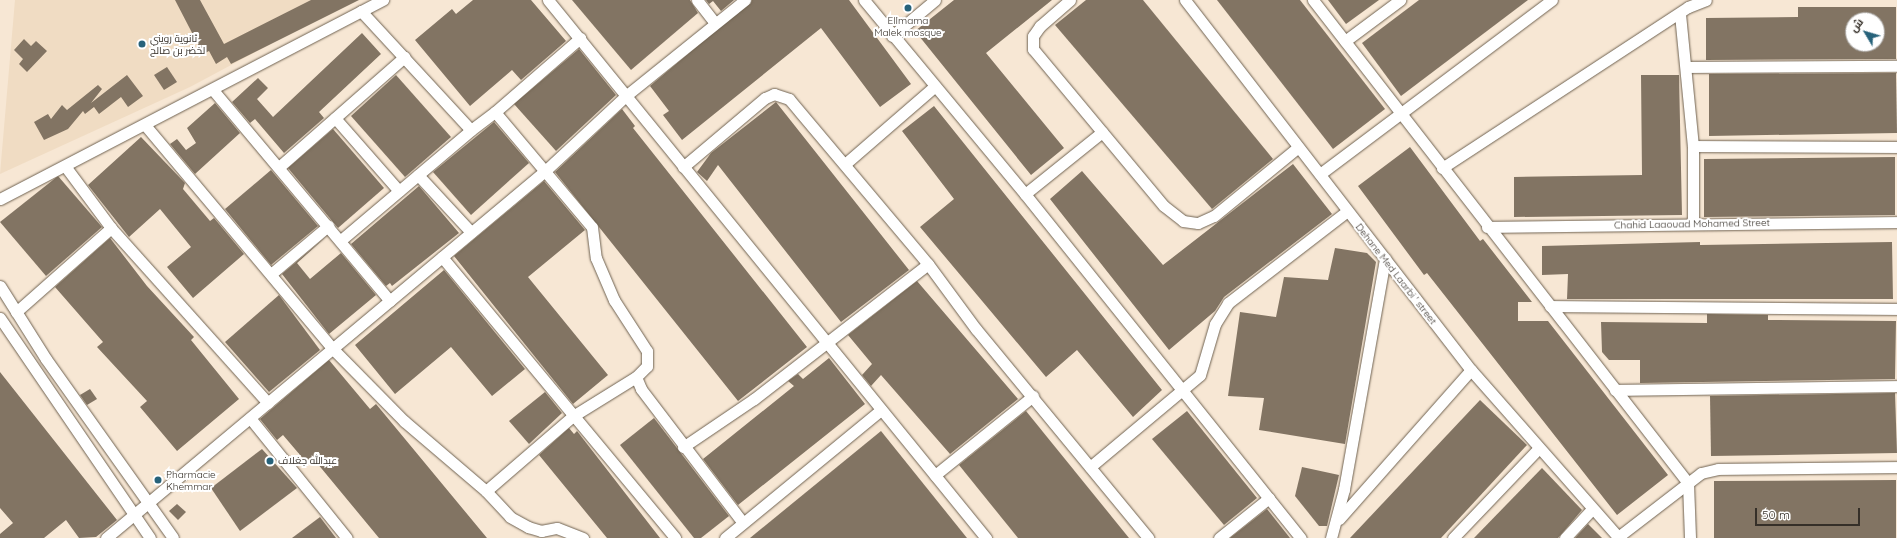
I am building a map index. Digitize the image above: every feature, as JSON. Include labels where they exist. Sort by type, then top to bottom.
[{"type":"street","points":[[0,199],[213,90],[383,0]]},
{"type":"street","points":[[548,0],[628,94],[683,167],[827,340],[881,410],[986,538]]},
{"type":"street","points":[[697,0],[716,23]]},
{"type":"street","points":[[106,538],[545,171],[628,94],[745,0]]},
{"type":"street","points":[[864,0],[934,87],[1026,194],[1301,538]]},
{"type":"street","points":[[892,36],[935,0]]},
{"type":"street","points":[[1070,0],[1040,26],[1031,43],[1102,132],[1164,206],[1183,221],[1198,223],[1214,216],[1297,148]]},
{"type":"street","name":"Dehane Med Laarbi ' street","points":[[1185,0],[1297,148],[1320,174],[1346,212],[1385,259],[1471,370],[1538,449],[1618,537]]},
{"type":"street","points":[[1313,0],[1487,227],[1688,483],[1690,538]]},
{"type":"street","points":[[1345,41],[1400,0]]},
{"type":"street","points":[[1320,174],[1552,0]]},
{"type":"street","points":[[1442,168],[1687,7],[1706,0]]},
{"type":"street","points":[[1687,7],[1687,67],[1693,146],[1694,224]]},
{"type":"street","points":[[362,11],[471,130]]},
{"type":"street","points":[[341,240],[471,130],[495,112],[580,38]]},
{"type":"street","points":[[279,167],[404,57]]},
{"type":"street","points":[[1687,67],[1897,66]]},
{"type":"street","points":[[845,164],[934,87]]},
{"type":"street","points":[[213,90],[341,240],[390,301]]},
{"type":"street","points":[[683,167],[755,105],[774,94],[790,99],[928,264],[1148,538]]},
{"type":"street","points":[[486,490],[572,416],[636,377],[646,366],[647,351],[614,300],[596,258],[592,228],[495,112]]},
{"type":"street","points":[[335,118],[399,191]]},
{"type":"street","points":[[145,125],[175,165],[271,274],[332,348],[404,421],[486,490],[510,517],[528,532],[557,528],[583,538]]},
{"type":"street","points":[[1026,194],[1102,132]]},
{"type":"street","points":[[1693,146],[1897,147]]},
{"type":"street","points":[[65,166],[111,228],[268,403]]},
{"type":"street","points":[[418,175],[471,232]]},
{"type":"street","points":[[1090,467],[1184,390],[1205,364],[1215,324],[1228,303],[1346,212]]},
{"type":"street","name":"Chahid Laaouad Mohamed Street","points":[[1487,227],[1897,222]]},
{"type":"street","points":[[271,274],[328,226]]},
{"type":"street","points":[[16,312],[111,228]]},
{"type":"street","points":[[442,257],[572,416],[675,538]]},
{"type":"street","points":[[1331,538],[1337,521],[1385,259]]},
{"type":"street","points":[[683,447],[754,399],[827,340],[928,264]]},
{"type":"street","points":[[0,286],[16,312],[146,503],[173,538]]},
{"type":"street","points":[[1550,306],[1897,309]]},
{"type":"street","points":[[0,318],[132,516],[150,538]]},
{"type":"street","points":[[1337,521],[1471,370]]},
{"type":"street","points":[[636,377],[683,447],[743,524]]},
{"type":"street","points":[[1615,390],[1897,386]]},
{"type":"street","points":[[935,475],[1033,396]]},
{"type":"street","points":[[725,538],[881,410]]},
{"type":"street","points":[[250,418],[347,538]]},
{"type":"street","points":[[1454,538],[1538,449]]},
{"type":"street","points":[[1618,537],[1701,473],[1718,469],[1897,467]]},
{"type":"street","points":[[1219,538],[1269,498]]},
{"type":"street","points":[[1565,538],[1592,509]]},
{"type":"shaded area","name":"ثانوية رويني لخضر بن صالح","points":[[15,0],[353,0],[190,87],[0,174]]},
{"type":"building","points":[[175,0],[200,0],[224,44],[311,0],[359,0],[231,64],[227,57],[216,64],[209,51],[203,54]]},
{"type":"building","points":[[473,0],[531,0],[566,41],[521,80],[512,70],[470,106],[415,40],[452,9],[456,14]]},
{"type":"building","points":[[572,0],[690,0],[698,13],[631,70]]},
{"type":"building","points":[[706,0],[734,0],[721,11],[713,1],[709,4]]},
{"type":"building","points":[[752,0],[849,0],[911,84],[880,107],[821,28],[682,140],[663,115],[669,111],[650,86]]},
{"type":"building","points":[[954,0],[1052,0],[986,53],[1064,148],[1031,175],[915,31]]},
{"type":"building","points":[[1086,0],[1143,0],[1273,159],[1212,209],[1055,25]]},
{"type":"building","points":[[1217,0],[1300,0],[1385,109],[1333,149]]},
{"type":"building","points":[[1328,0],[1379,0],[1346,24]]},
{"type":"building","points":[[1419,0],[1528,0],[1401,96],[1362,43]]},
{"type":"building","points":[[1798,7],[1896,7],[1896,59],[1706,60],[1706,18],[1798,17]]},
{"type":"building","points":[[362,33],[381,54],[319,112],[324,118],[284,153],[255,119],[250,123],[232,102],[258,78],[268,88],[257,99],[273,117]]},
{"type":"building","points":[[24,39],[31,46],[36,41],[47,51],[27,72],[19,64],[23,59],[14,50]]},
{"type":"building","points":[[579,49],[616,95],[556,151],[514,104]]},
{"type":"building","points":[[167,67],[177,82],[164,90],[154,75]]},
{"type":"building","points":[[1896,73],[1897,133],[1709,136],[1709,74]]},
{"type":"building","points":[[127,75],[143,96],[128,107],[121,97],[99,114],[94,107],[85,114],[83,111],[68,129],[44,140],[34,122],[48,114],[51,119],[62,105],[67,110],[98,85],[102,89],[91,103]]},
{"type":"building","points":[[396,75],[451,137],[405,177],[351,116]]},
{"type":"building","points":[[1641,75],[1679,75],[1682,215],[1514,217],[1514,177],[1642,175]]},
{"type":"building","points":[[776,102],[909,270],[841,322],[718,165],[707,181],[697,172],[711,153]]},
{"type":"building","points":[[215,103],[240,133],[195,174],[170,144],[177,139],[186,150],[196,143],[187,128]]},
{"type":"building","points":[[934,106],[1162,390],[1133,417],[1077,350],[1046,377],[920,227],[954,199],[902,131]]},
{"type":"building","points":[[622,109],[635,126],[633,128],[807,347],[738,401],[555,172]]},
{"type":"building","points":[[494,122],[529,163],[471,215],[433,172]]},
{"type":"building","points":[[333,129],[384,188],[338,228],[288,168]]},
{"type":"building","points":[[141,137],[185,183],[183,189],[210,221],[214,218],[244,254],[193,298],[167,267],[191,247],[160,209],[129,237],[88,185]]},
{"type":"building","points":[[1410,147],[1480,241],[1483,239],[1532,302],[1518,302],[1518,321],[1548,321],[1668,475],[1617,515],[1427,273],[1424,275],[1358,186]]},
{"type":"building","points":[[1895,157],[1895,215],[1704,217],[1704,159]]},
{"type":"building","points":[[1293,164],[1332,214],[1224,297],[1215,311],[1169,350],[1050,199],[1082,171],[1163,265]]},
{"type":"building","points":[[271,170],[318,226],[271,265],[225,209]]},
{"type":"building","points":[[58,176],[102,227],[46,276],[0,222]]},
{"type":"building","points":[[544,181],[585,230],[528,277],[608,375],[573,404],[454,256]]},
{"type":"building","points":[[419,186],[459,233],[392,286],[390,283],[386,286],[351,244]]},
{"type":"building","points":[[327,236],[297,263],[310,279],[341,253],[376,295],[329,334],[282,274]]},
{"type":"building","points":[[110,238],[147,286],[194,337],[191,340],[239,399],[177,451],[140,407],[147,401],[97,347],[103,342],[55,287]]},
{"type":"building","points":[[1700,242],[1700,245],[1892,242],[1893,299],[1567,299],[1568,274],[1542,275],[1542,246]]},
{"type":"building","points":[[1335,248],[1367,253],[1376,262],[1345,444],[1259,430],[1264,398],[1228,396],[1240,312],[1276,317],[1284,277],[1328,280]]},
{"type":"building","points":[[444,270],[525,369],[492,396],[451,347],[395,394],[355,345]]},
{"type":"building","points":[[917,281],[1018,399],[950,454],[881,375],[871,386],[862,375],[872,364],[848,335]]},
{"type":"building","points":[[279,295],[320,350],[269,392],[225,342]]},
{"type":"building","points":[[1707,314],[1768,315],[1768,320],[1896,321],[1895,379],[1640,383],[1640,360],[1609,360],[1602,352],[1601,322],[1707,323]]},
{"type":"building","points":[[829,358],[865,404],[738,505],[703,459],[794,386],[788,381],[798,374],[803,379]]},
{"type":"building","points":[[329,360],[370,409],[376,404],[487,538],[379,538],[312,457],[306,462],[283,435],[277,440],[260,419]]},
{"type":"building","points":[[0,372],[117,520],[96,537],[79,538],[66,520],[44,538],[0,538],[0,534],[13,523],[0,508]]},
{"type":"building","points":[[90,389],[97,399],[87,405],[80,395]]},
{"type":"building","points":[[545,392],[562,413],[529,444],[509,421]]},
{"type":"building","points":[[1895,393],[1897,453],[1711,456],[1710,396]]},
{"type":"building","points":[[1480,400],[1527,445],[1441,538],[1350,538]]},
{"type":"building","points":[[1026,411],[1129,538],[1018,538],[959,465]]},
{"type":"building","points":[[1187,411],[1257,498],[1224,525],[1152,439]]},
{"type":"building","points":[[654,418],[729,516],[701,538],[694,538],[620,445]]},
{"type":"building","points":[[569,428],[574,434],[577,431],[660,538],[607,538],[539,455]]},
{"type":"building","points":[[881,431],[967,538],[750,538]]},
{"type":"building","points":[[262,449],[297,488],[240,531],[211,488]]},
{"type":"building","points":[[1302,467],[1339,475],[1327,526],[1319,526],[1295,496]]},
{"type":"building","points":[[1542,468],[1582,510],[1558,538],[1474,538]]},
{"type":"building","points":[[1896,480],[1896,538],[1714,538],[1714,481]]},
{"type":"building","points":[[177,504],[186,512],[178,520],[169,511]]},
{"type":"building","points":[[1267,509],[1290,538],[1230,538]]},
{"type":"building","points":[[320,517],[336,538],[292,538]]},
{"type":"building","points":[[1588,524],[1602,538],[1575,538]]},
{"type":"place","name":"ElImama Malek mosque","points":[[908,8]]},
{"type":"place","name":"ثانوية رويني لخضر بن صالح","points":[[142,44]]},
{"type":"place","name":"عبدالله جغلاف","points":[[270,461]]},
{"type":"place","name":"Pharmacie Khemmar","points":[[158,480]]}]
